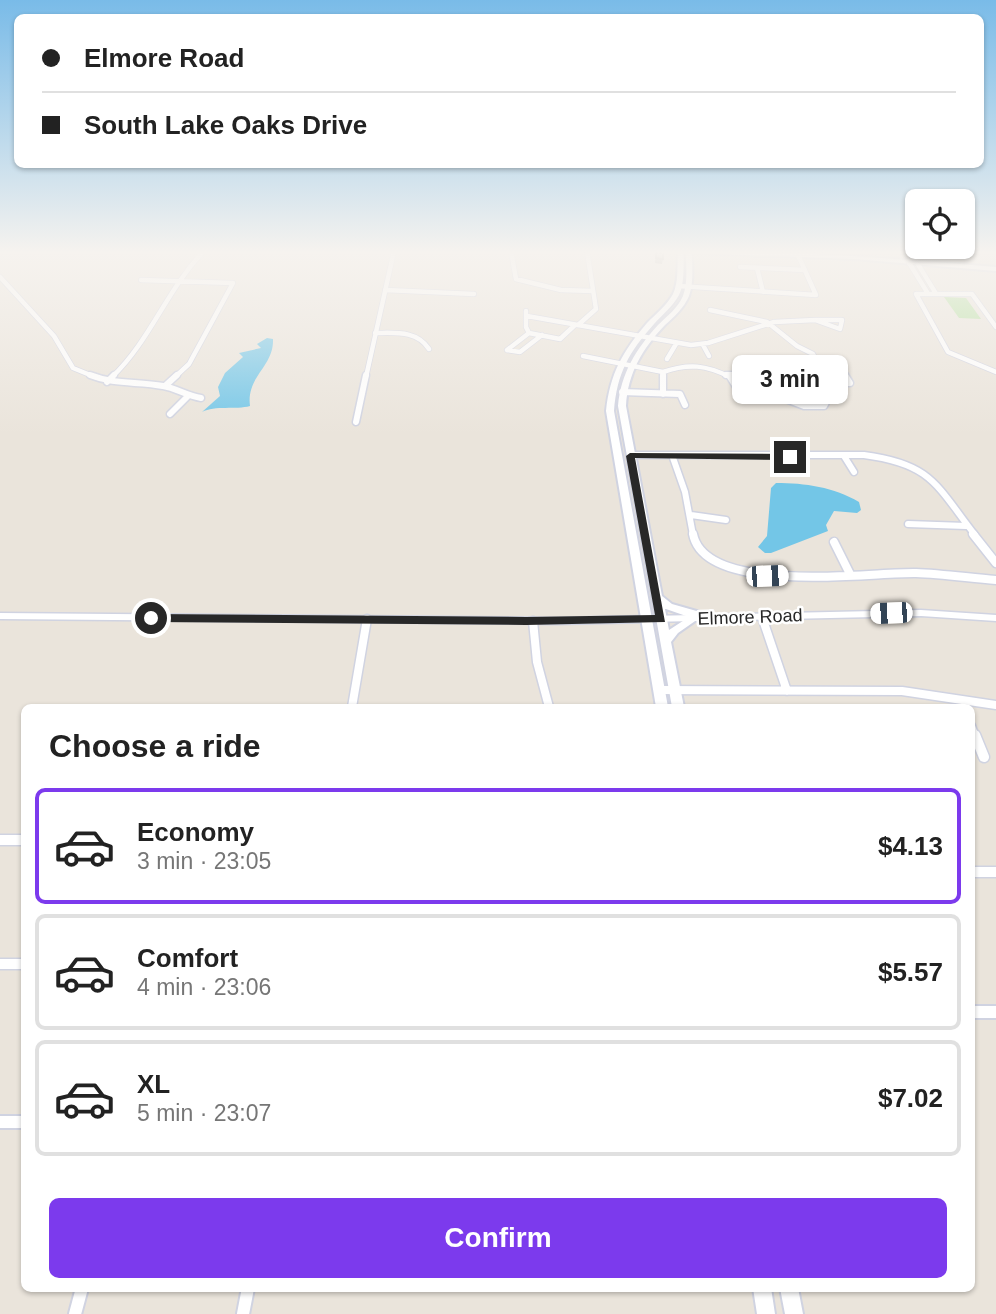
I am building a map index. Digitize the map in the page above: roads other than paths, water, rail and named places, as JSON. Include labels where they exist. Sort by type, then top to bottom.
[{"type":"main road","points":[[661,704],[610,411],[610,395],[624,366],[662,312]]},
{"type":"main road","points":[[644,338],[673,312]]},
{"type":"main road","points":[[624,366],[622,411],[625,434],[677,704]]},
{"type":"main road","points":[[610,411],[622,411]]},
{"type":"main road","points":[[628,515],[641,515]]},
{"type":"main road","points":[[657,597],[669,607],[710,619]]},
{"type":"main road","points":[[666,642],[674,631],[693,619]]},
{"type":"main road","points":[[763,1292],[766,1314]]},
{"type":"main road","points":[[790,1292],[794,1314]]},
{"type":"street","points":[[32,312],[64,350],[69,364],[88,375],[107,382],[165,386],[188,396],[201,398]]},
{"type":"street","points":[[107,382],[125,364],[158,312]]},
{"type":"street","points":[[165,386],[189,364],[216,312]]},
{"type":"street","points":[[356,422],[380,312]]},
{"type":"street","points":[[541,335],[520,352],[507,351],[529,333],[541,335],[559,339],[592,312]]},
{"type":"street","points":[[721,312],[767,322],[797,346],[813,354],[820,368]]},
{"type":"street","points":[[924,312],[948,352],[996,372]]},
{"type":"street","points":[[985,312],[996,327]]},
{"type":"street","points":[[529,333],[526,313],[676,344],[703,345],[767,322],[794,317],[842,320],[840,329],[815,320]]},
{"type":"street","points":[[375,333],[419,337],[429,349]]},
{"type":"street","points":[[667,359],[676,344]]},
{"type":"street","points":[[703,345],[709,356]]},
{"type":"street","points":[[583,356],[663,372],[675,368],[708,366],[730,377],[801,375],[827,383],[850,383],[845,375]]},
{"type":"street","points":[[663,372],[663,394]]},
{"type":"street","points":[[730,377],[741,395],[789,398],[804,406],[824,406],[831,393],[827,383]]},
{"type":"street","points":[[622,393],[680,394],[685,405]]},
{"type":"street","points":[[170,414],[188,396]]},
{"type":"street","points":[[673,455],[691,515],[694,539],[708,558],[721,565],[761,576],[928,574],[996,580]]},
{"type":"street","points":[[630,456],[878,455],[896,459],[929,476],[996,563]]},
{"type":"street","points":[[844,456],[854,472]]},
{"type":"street","points":[[691,515],[726,520]]},
{"type":"street","points":[[908,524],[966,526]]},
{"type":"street","points":[[834,542],[850,574]]},
{"type":"street","name":"Elmore Road","points":[[0,616],[533,621],[920,613],[996,618]]},
{"type":"street","points":[[762,617],[787,691]]},
{"type":"street","points":[[353,704],[367,620]]},
{"type":"street","points":[[533,621],[537,662],[548,704]]},
{"type":"street","points":[[659,690],[909,691],[964,704]]},
{"type":"street","points":[[975,704],[996,705]]},
{"type":"street","points":[[975,736],[984,757]]},
{"type":"street","points":[[0,840],[21,840]]},
{"type":"street","points":[[975,872],[996,872]]},
{"type":"street","points":[[0,964],[21,964]]},
{"type":"street","points":[[975,1012],[996,1012]]},
{"type":"street","points":[[0,1122],[21,1122]]},
{"type":"street","points":[[75,1314],[81,1292]]},
{"type":"street","points":[[243,1314],[247,1292]]},
{"type":"water","points":[[267,338],[273,339],[272,349],[252,387],[250,406],[202,412],[220,396],[218,387],[225,373],[243,357],[239,353],[261,348],[257,344]]},
{"type":"water","points":[[776,483],[829,489],[859,502],[861,510],[857,513],[834,511],[826,525],[828,531],[765,553],[758,547],[767,536],[771,488]]}]
